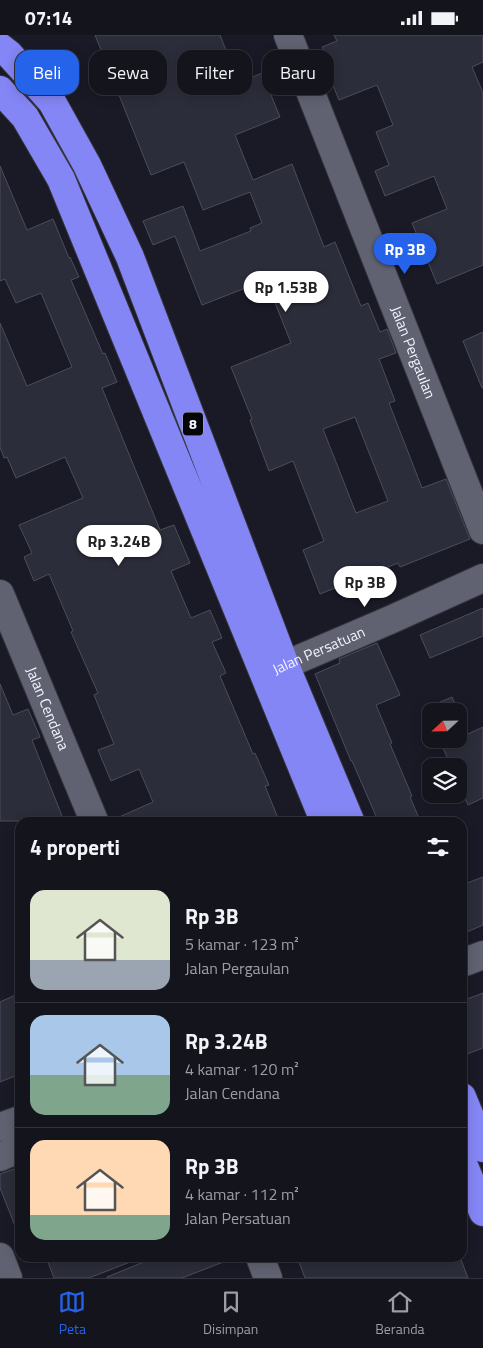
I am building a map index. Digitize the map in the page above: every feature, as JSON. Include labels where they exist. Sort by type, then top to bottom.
[{"type":"highway","name":"8","points":[[0,47],[10,54],[52,102],[87,165],[130,257],[275,670],[323,817]]},
{"type":"highway","name":"8","points":[[0,90],[25,117],[61,179],[275,670],[348,817]]},
{"type":"highway","points":[[467,1109],[483,1148]]},
{"type":"highway","points":[[467,1173],[483,1212]]},
{"type":"street","name":"Jalan Pergaulan","points":[[288,35],[483,530]]},
{"type":"street","name":"Jalan Persatuan","points":[[275,670],[483,577]]},
{"type":"street","name":"Jalan Cendana","points":[[0,594],[93,817]]},
{"type":"street","points":[[467,961],[483,955]]},
{"type":"street","points":[[0,1127],[15,1122]]},
{"type":"street","points":[[0,1157],[15,1151]]},
{"type":"street","points":[[0,1257],[8,1278]]},
{"type":"street","points":[[262,1262],[268,1278]]},
{"type":"building","points":[[95,35],[220,35],[226,50],[177,50],[177,95],[252,95],[252,77],[262,73],[262,95],[271,95],[280,117],[235,135],[253,180],[292,164],[324,247],[335,242],[361,306],[368,303],[380,332],[387,329],[396,353],[379,359],[395,401],[389,403],[422,488],[446,479],[470,539],[400,567],[398,563],[320,594],[303,550],[324,541],[293,461],[269,471],[250,420],[252,419],[231,367],[291,343],[266,280],[202,305],[175,236],[153,245],[143,221],[183,206],[200,251],[251,231],[250,228],[262,223],[250,192],[203,210],[184,162],[151,175],[119,95],[167,95],[167,50],[101,50]],"holes":[[[355,417],[388,501],[356,513],[323,429]]]},
{"type":"building","points":[[334,35],[483,35],[483,62],[472,67],[483,93],[483,265],[437,284],[412,223],[447,209],[434,176],[385,196],[375,171],[389,165],[376,132],[393,125],[377,85],[339,100],[334,88],[334,50],[323,50],[322,47],[337,41]]},
{"type":"building","points":[[0,166],[27,230],[53,219],[79,277],[71,280],[117,382],[102,388],[160,530],[174,525],[190,563],[171,571],[191,618],[210,610],[222,638],[212,642],[226,673],[220,676],[253,754],[255,753],[269,785],[265,786],[278,817],[119,817],[153,802],[139,769],[111,781],[98,750],[114,744],[94,695],[98,693],[71,632],[73,631],[49,574],[34,581],[24,557],[32,553],[19,525],[83,498],[65,457],[16,478],[7,457],[4,458],[0,447],[0,323],[27,386],[72,367],[41,293],[16,303],[5,279],[0,281]]},
{"type":"building","points":[[483,332],[483,388],[482,388],[463,341]]},
{"type":"building","points":[[483,608],[483,636],[430,658],[420,635]]},
{"type":"building","points":[[377,643],[400,695],[376,705],[418,817],[376,817],[315,674],[340,663],[339,659]]},
{"type":"building","points":[[0,684],[13,715],[28,709],[40,737],[32,740],[62,817],[15,817],[15,821],[0,821]]},
{"type":"building","points":[[452,697],[455,703],[438,703]]},
{"type":"building","points":[[483,727],[483,798],[468,805],[467,758],[447,758],[443,748],[467,748],[468,734]]},
{"type":"building","points":[[483,877],[483,925],[467,932],[467,883]]},
{"type":"building","points":[[483,993],[483,1048],[467,1054],[467,999]]},
{"type":"building","points":[[15,995],[15,1076],[0,1082],[0,1002]]},
{"type":"building","points":[[15,1169],[15,1226],[0,1188],[0,1174]]},
{"type":"building","points":[[48,1262],[130,1262],[89,1278],[54,1278]]},
{"type":"building","points":[[144,1262],[223,1262],[182,1278],[107,1277]]},
{"type":"building","points":[[299,1262],[462,1262],[468,1278],[305,1278]]}]
